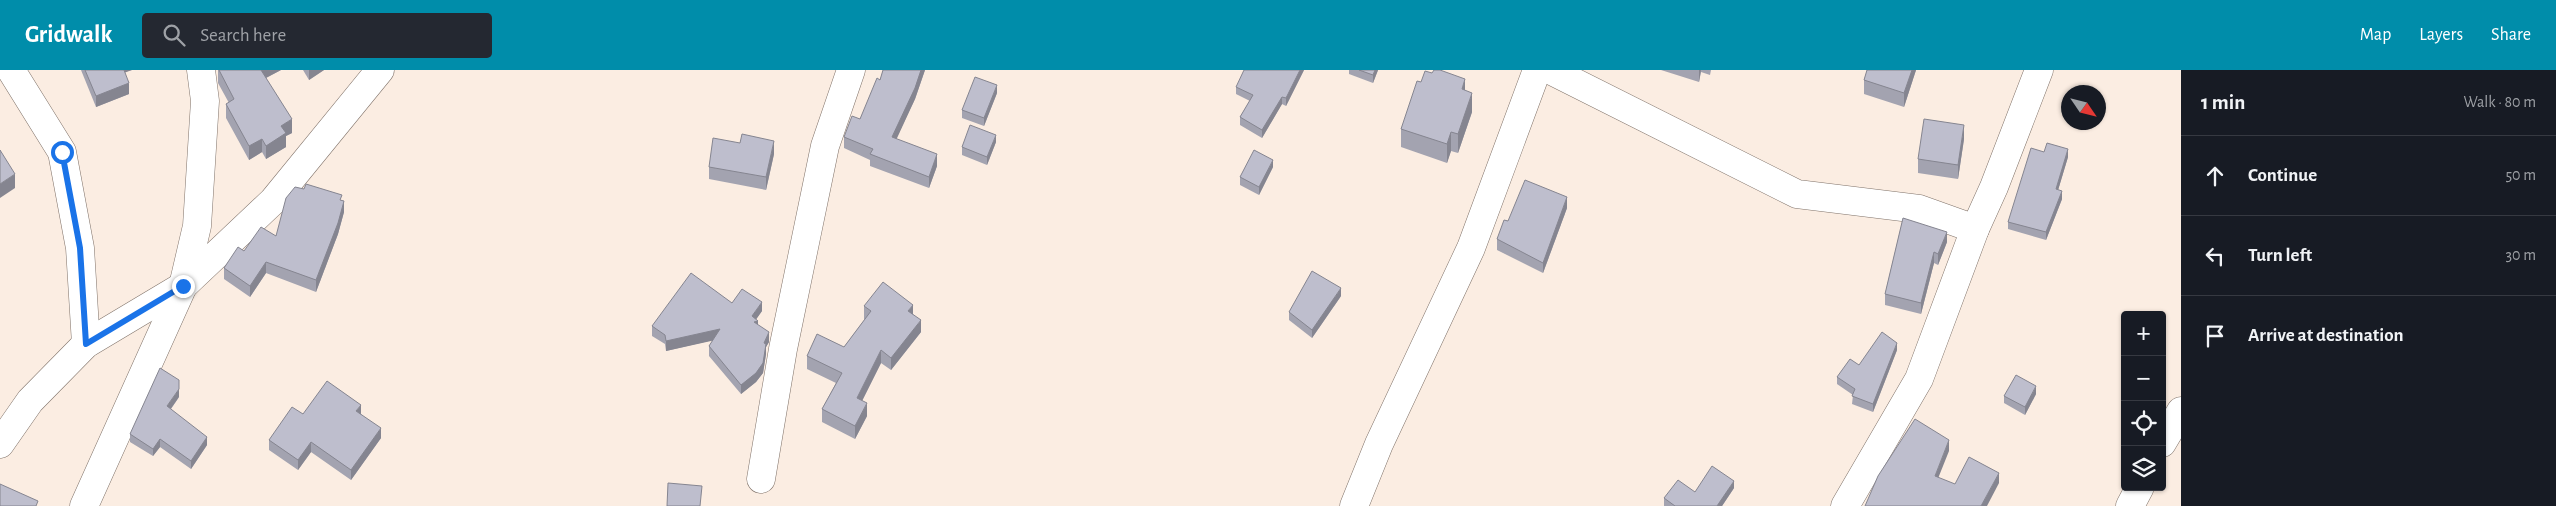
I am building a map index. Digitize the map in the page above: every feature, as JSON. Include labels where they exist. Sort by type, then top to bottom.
[{"type":"street","points":[[11,70],[62,152],[80,248],[86,344]]},
{"type":"street","points":[[84,506],[183,286],[198,226],[206,101],[201,70]]},
{"type":"street","points":[[0,444],[30,401],[86,344],[183,286],[273,201],[380,70]]},
{"type":"street","points":[[761,479],[783,349],[825,146],[852,70]]},
{"type":"street","points":[[1354,506],[1379,444],[1471,248],[1537,70]]},
{"type":"street","points":[[1550,70],[1797,194],[1919,209],[1975,229]]},
{"type":"street","points":[[1845,506],[1919,380],[1975,229],[1994,187],[2039,70]]},
{"type":"street","points":[[2166,437],[2181,411]]},
{"type":"street","points":[[2130,506],[2138,491]]},
{"type":"building","points":[[85,70],[124,70],[129,83],[96,96]]},
{"type":"building","points":[[219,70],[261,70],[292,119],[281,126],[286,133],[266,146],[262,139],[249,146],[226,104],[234,99]]},
{"type":"building","points":[[883,70],[921,70],[915,88],[892,137],[937,154],[929,177],[870,154],[873,149],[844,137],[852,116],[860,119],[877,78],[880,80]]},
{"type":"building","points":[[1244,70],[1300,70],[1286,98],[1282,97],[1262,130],[1240,117],[1253,95],[1236,87]]},
{"type":"building","points":[[1359,70],[1375,70],[1373,75]]},
{"type":"building","points":[[1434,70],[1440,70],[1465,79],[1462,89],[1472,93],[1458,134],[1451,132],[1447,144],[1401,129],[1417,81],[1421,82],[1425,71],[1432,73]]},
{"type":"building","points":[[1867,70],[1912,70],[1904,93],[1864,80]]},
{"type":"building","points":[[975,77],[997,85],[984,118],[962,110]]},
{"type":"building","points":[[1924,119],[1964,125],[1958,165],[1918,159]]},
{"type":"building","points":[[970,125],[996,135],[987,157],[962,147]]},
{"type":"building","points":[[742,134],[774,141],[766,177],[709,167],[713,138],[740,143]]},
{"type":"building","points":[[2047,143],[2068,149],[2056,189],[2062,191],[2046,232],[2008,222],[2031,148],[2044,152]]},
{"type":"building","points":[[0,150],[15,174],[0,184]]},
{"type":"building","points":[[1254,150],[1273,160],[1259,187],[1240,177]]},
{"type":"building","points":[[1525,180],[1567,197],[1543,263],[1497,239],[1504,220],[1508,221]]},
{"type":"building","points":[[306,184],[342,195],[340,200],[344,201],[338,223],[316,280],[266,262],[250,286],[224,268],[238,247],[244,251],[261,227],[276,236],[286,198],[295,187],[304,189]]},
{"type":"building","points":[[1903,218],[1947,232],[1938,254],[1934,252],[1921,303],[1885,294]]},
{"type":"building","points":[[1312,271],[1341,288],[1312,330],[1289,312]]},
{"type":"building","points":[[691,273],[732,303],[742,289],[762,302],[752,316],[758,321],[754,322],[769,332],[764,343],[766,344],[763,363],[756,373],[741,385],[709,346],[720,329],[666,341],[665,335],[652,326]]},
{"type":"building","points":[[883,282],[913,305],[908,311],[921,320],[891,358],[881,350],[857,398],[867,403],[855,426],[822,409],[842,373],[807,356],[817,334],[844,347],[871,311],[864,306]]},
{"type":"building","points":[[1882,332],[1897,343],[1873,404],[1852,396],[1855,389],[1837,377],[1850,359],[1859,365]]},
{"type":"building","points":[[160,368],[179,380],[179,389],[167,406],[207,437],[191,461],[160,439],[153,449],[130,434]]},
{"type":"building","points":[[2016,375],[2036,386],[2025,407],[2004,396]]},
{"type":"building","points":[[327,381],[361,405],[356,411],[381,428],[351,470],[311,442],[298,460],[269,440],[292,407],[303,414]]},
{"type":"building","points":[[1915,419],[1949,440],[1935,476],[1955,484],[1969,457],[1999,473],[1981,506],[1865,506],[1878,476]]},
{"type":"building","points":[[1712,466],[1734,481],[1717,506],[1675,506],[1664,498],[1678,480],[1695,492]]},
{"type":"building","points":[[668,483],[702,486],[700,506],[667,506]]},
{"type":"building","points":[[0,484],[38,501],[36,506],[0,506]]},
{"type":"route","points":[[62,152],[80,248],[86,344],[183,286]]}]
